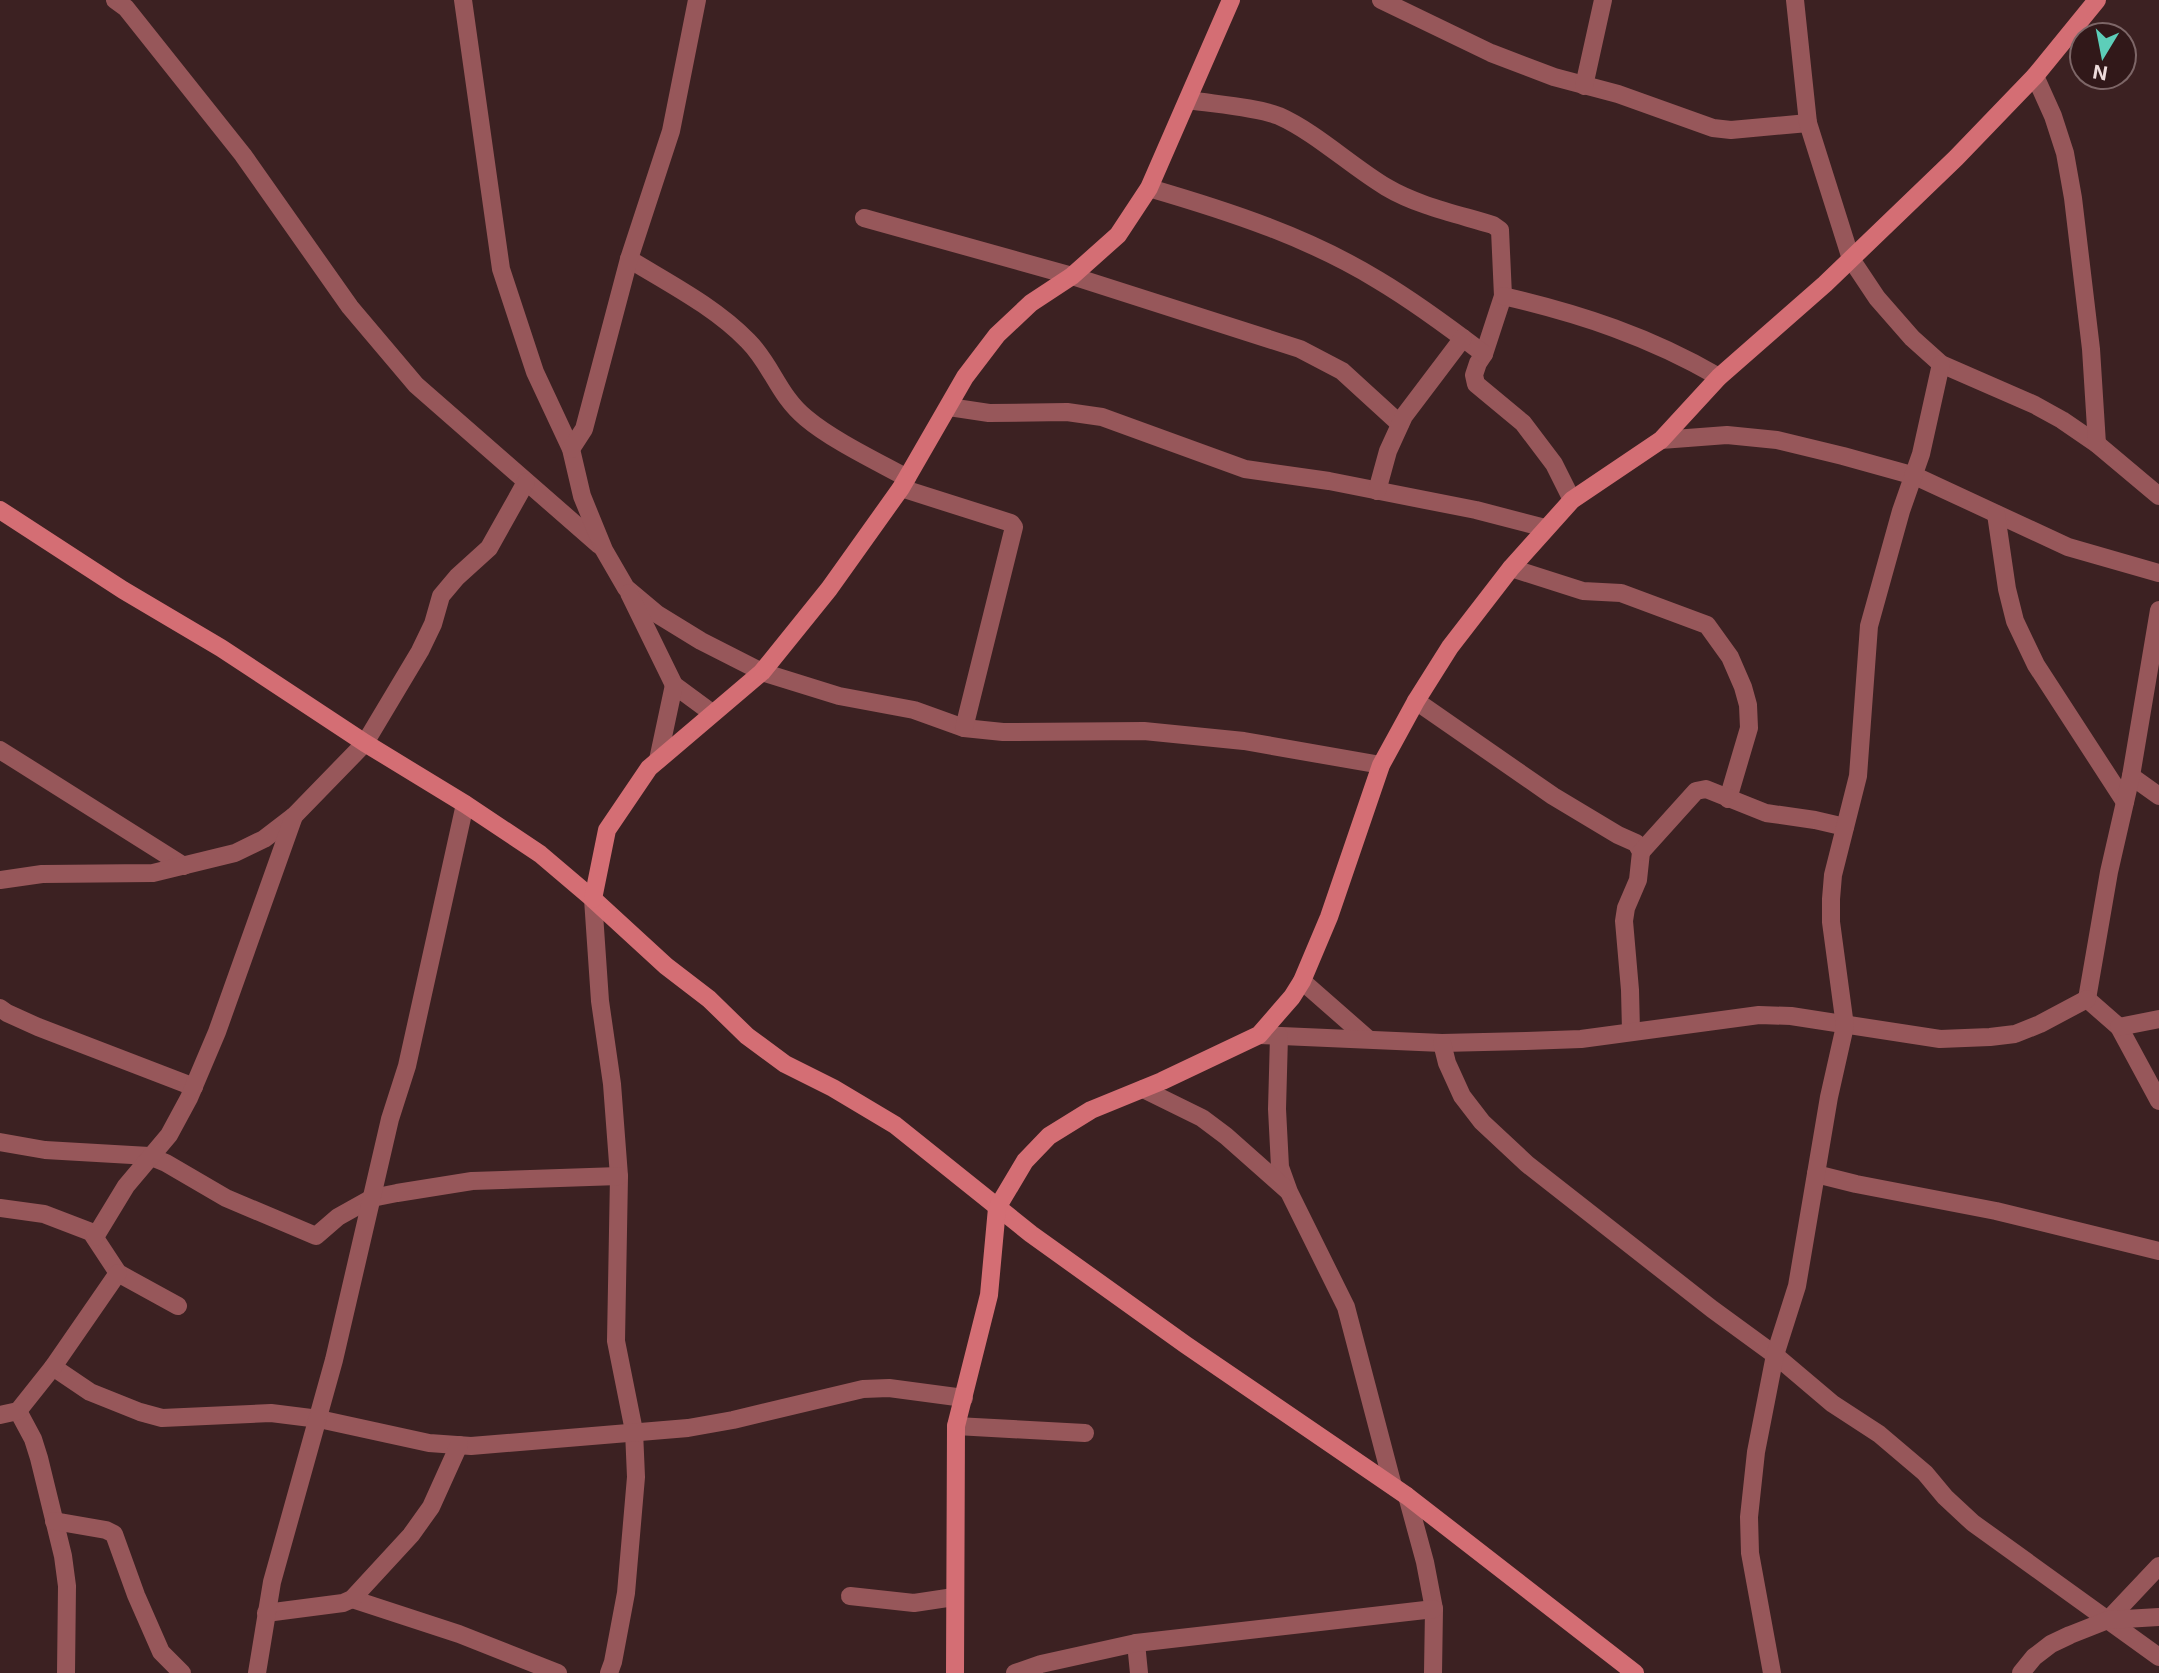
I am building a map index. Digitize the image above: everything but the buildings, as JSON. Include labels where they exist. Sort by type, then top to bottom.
[{"type":"street","points":[[116,0],[126,8],[243,155],[350,307],[416,385],[604,550]]},
{"type":"street","points":[[463,0],[501,269],[536,372],[570,449],[582,496],[604,550],[674,685],[712,713]]},
{"type":"street","points":[[570,449],[584,429],[629,259],[671,131],[697,0]]},
{"type":"street","points":[[609,1673],[626,1593],[636,1477],[634,1431],[616,1341],[619,1176],[612,1084],[600,1001],[593,899],[607,830],[649,768],[762,672],[829,589],[904,483],[965,377],[997,334],[1031,303],[1073,276],[1118,235],[1149,188],[1231,0]]},
{"type":"street","points":[[1381,0],[1491,53],[1713,128],[1731,130],[1808,124]]},
{"type":"street","points":[[1584,86],[1603,0]]},
{"type":"street","points":[[1795,0],[1808,124],[1851,259],[1877,298],[1912,338],[1941,364],[2035,405],[2062,420],[2159,496]]},
{"type":"street","points":[[955,1673],[956,1426],[989,1295],[998,1208],[1025,1161],[1049,1136],[1091,1110],[1222,1054],[1259,1035],[1292,997],[1301,981],[1329,917],[1381,765],[1416,701],[1450,648],[1511,568],[1572,500],[1661,440],[1719,377],[1825,285],[1956,158],[2035,76],[2097,0]]},
{"type":"street","points":[[2035,76],[2053,116],[2065,153],[2091,349],[2096,444]]},
{"type":"street","points":[[1189,100],[1275,115],[1295,124],[1390,189],[1420,202],[1493,225],[1500,230],[1503,296],[1484,354],[1474,375],[1476,384],[1522,423],[1554,464],[1572,500]]},
{"type":"street","points":[[1149,188],[1202,203],[1303,241],[1377,279],[1484,354]]},
{"type":"street","points":[[864,219],[1073,276],[1300,349],[1342,371],[1400,424]]},
{"type":"street","points":[[629,259],[687,295],[751,343],[788,402],[808,420],[904,483],[1011,523],[1014,527],[964,728]]},
{"type":"street","points":[[1503,296],[1548,306],[1656,343],[1719,377]]},
{"type":"street","points":[[1377,491],[1388,451],[1400,424],[1464,338]]},
{"type":"street","points":[[1772,1673],[1752,1562],[1749,1517],[1756,1452],[1776,1355],[1797,1286],[1829,1097],[1845,1026],[1831,922],[1833,875],[1858,776],[1868,626],[1901,511],[1915,476],[1941,364]]},
{"type":"street","points":[[949,407],[989,413],[1067,412],[1102,417],[1245,469],[1329,481],[1476,510],[1545,528]]},
{"type":"street","points":[[1661,440],[1727,435],[1777,440],[1915,476],[2068,547],[2159,573]]},
{"type":"street","points":[[0,880],[42,874],[153,873],[235,853],[264,839],[294,816],[365,743],[420,651],[433,624],[441,597],[457,577],[489,548],[526,482]]},
{"type":"street","points":[[0,510],[123,590],[221,648],[540,854],[666,966],[709,999],[747,1036],[785,1064],[833,1088],[895,1125],[998,1208],[1186,1345],[1400,1491],[1635,1673]]},
{"type":"street","points":[[1996,514],[2007,589],[2015,621],[2036,665],[2125,802]]},
{"type":"street","points":[[1511,568],[1583,591],[1621,593],[1707,625],[1730,657],[1748,705],[1749,728],[1728,799]]},
{"type":"street","points":[[626,588],[657,614],[701,641],[762,672],[839,695],[914,710],[964,728],[1003,732],[1144,731],[1244,741],[1381,765]]},
{"type":"street","points":[[2087,999],[2100,922],[2131,776],[2159,610]]},
{"type":"street","points":[[658,760],[674,685]]},
{"type":"street","points":[[1416,701],[1553,796],[1636,843],[1641,852],[1638,880],[1626,908],[1624,922],[1631,1031]]},
{"type":"street","points":[[0,750],[184,866]]},
{"type":"street","points":[[2131,776],[2159,796]]},
{"type":"street","points":[[1641,852],[1696,791],[1706,789],[1766,813],[1844,827]]},
{"type":"street","points":[[242,1673],[258,1667],[266,1613],[285,1531],[319,1419],[390,1119],[407,1066],[465,804]]},
{"type":"street","points":[[95,1237],[126,1186],[169,1135],[194,1087],[217,1032],[294,816]]},
{"type":"street","points":[[1301,981],[1367,1038]]},
{"type":"street","points":[[1259,1035],[1442,1043],[1581,1039],[1759,1015],[1791,1016],[1940,1039],[1990,1037],[2015,1034],[2087,999]]},
{"type":"street","points":[[2087,999],[2119,1027],[2159,1101]]},
{"type":"street","points":[[0,1008],[38,1027],[194,1087]]},
{"type":"street","points":[[2119,1027],[2159,1019]]},
{"type":"street","points":[[1279,1036],[1277,1109],[1280,1167],[1289,1192],[1346,1307],[1400,1491],[1425,1562],[1434,1609],[1433,1673]]},
{"type":"street","points":[[1442,1043],[1447,1063],[1462,1096],[1482,1122],[1527,1164],[1776,1355],[1833,1404],[1879,1434],[1925,1473],[1945,1497],[1973,1522],[2159,1657]]},
{"type":"street","points":[[1143,1089],[1202,1118],[1289,1192]]},
{"type":"street","points":[[0,1143],[45,1150],[149,1156],[226,1198],[313,1236],[338,1217],[372,1198],[472,1181],[619,1176]]},
{"type":"street","points":[[1816,1174],[1996,1211],[2159,1251]]},
{"type":"street","points":[[0,1208],[44,1214],[91,1231],[118,1273],[178,1306]]},
{"type":"street","points":[[0,1415],[18,1411],[53,1367],[118,1273]]},
{"type":"street","points":[[53,1367],[90,1392],[162,1418],[271,1413],[319,1419],[429,1443],[471,1446],[688,1428],[863,1390],[889,1388],[964,1398]]},
{"type":"street","points":[[18,1411],[33,1439],[67,1586],[66,1673]]},
{"type":"street","points":[[956,1426],[1085,1433]]},
{"type":"street","points":[[266,1613],[343,1603],[352,1599],[411,1535],[424,1516],[459,1445]]},
{"type":"street","points":[[54,1521],[106,1530],[114,1534],[136,1595],[161,1652],[182,1673]]},
{"type":"street","points":[[2108,1620],[2159,1566]]},
{"type":"street","points":[[850,1597],[914,1603],[954,1597]]},
{"type":"street","points":[[352,1599],[459,1634],[558,1673]]},
{"type":"street","points":[[1015,1673],[1041,1664],[1136,1643],[1434,1609]]},
{"type":"street","points":[[2021,1673],[2034,1657],[2051,1644],[2108,1620],[2159,1617]]},
{"type":"street","points":[[1136,1643],[1139,1673]]}]
